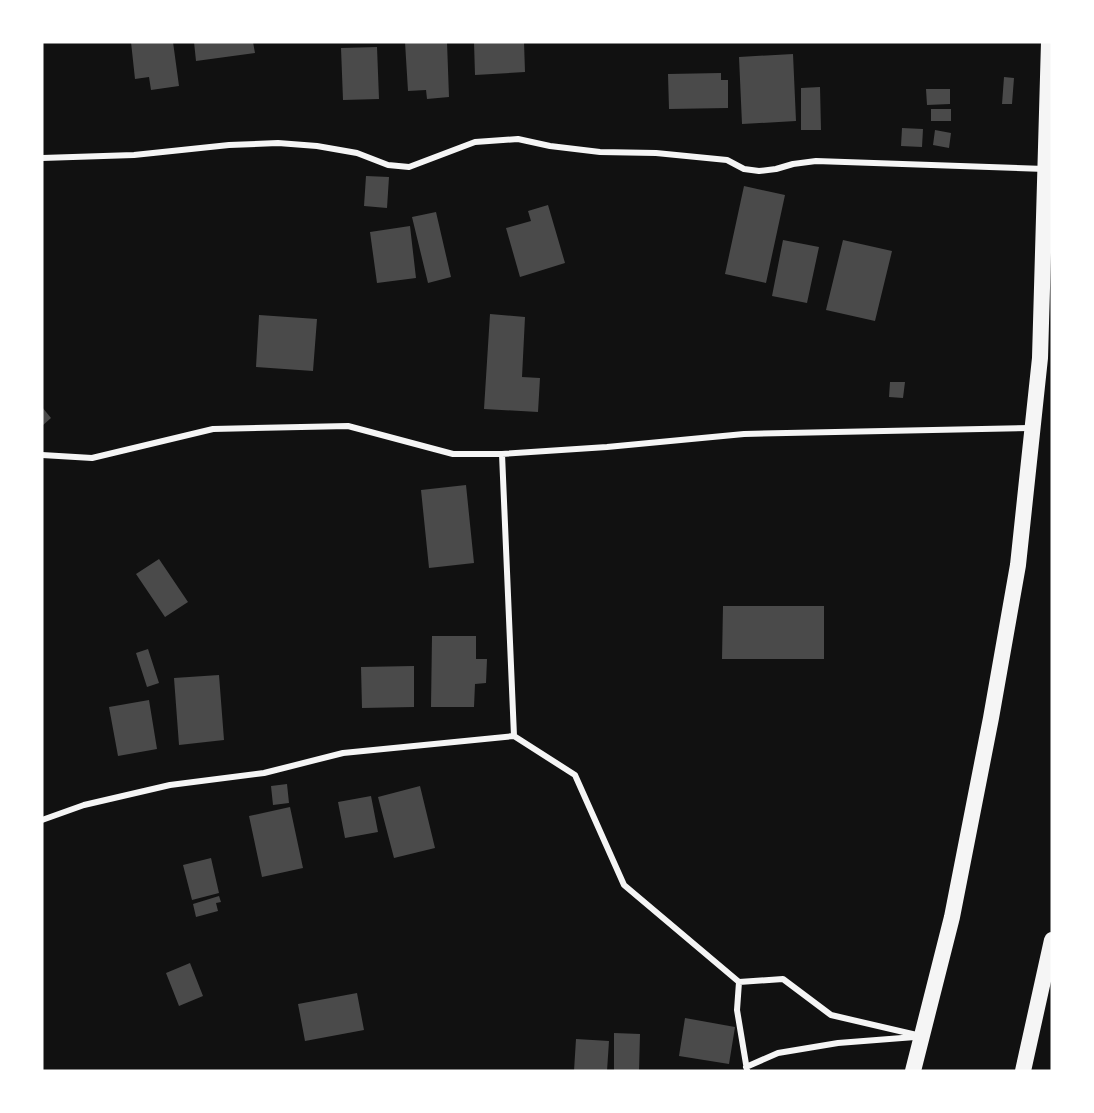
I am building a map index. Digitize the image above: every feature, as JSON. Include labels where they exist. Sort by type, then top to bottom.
[{"type":"highway","points":[[913,1071],[952,917],[1018,565],[1034,428],[1048,243],[1046,169],[1049,42]]},
{"type":"highway","points":[[1023,1071],[1052,940]]},
{"type":"street","points":[[42,158],[134,155],[229,145],[279,143],[317,146],[357,153],[388,165],[409,167],[475,142],[518,139],[600,153],[656,153],[727,160],[744,169],[759,171],[816,161],[1046,169]]},
{"type":"street","points":[[42,455],[92,459],[213,429],[348,426],[453,454],[502,454],[744,434],[1034,428]]},
{"type":"street","points":[[502,454],[514,736]]},
{"type":"street","points":[[42,820],[84,805],[170,785],[264,773],[343,753],[514,736],[575,775],[624,885],[739,982],[783,979],[831,1015],[922,1036]]},
{"type":"street","points":[[739,982],[737,1010],[747,1069],[778,1053],[838,1043],[922,1036]]},
{"type":"building","points":[[131,42],[173,42],[179,86],[151,90],[149,77],[135,79]]},
{"type":"building","points":[[194,42],[253,42],[255,53],[196,61]]},
{"type":"building","points":[[405,42],[447,42],[449,97],[427,99],[426,90],[408,91]]},
{"type":"building","points":[[474,42],[524,42],[525,72],[475,75]]},
{"type":"building","points":[[377,47],[379,99],[343,100],[341,48]]},
{"type":"building","points":[[793,54],[796,121],[742,124],[739,57]]},
{"type":"building","points":[[721,73],[721,80],[728,80],[728,108],[669,109],[668,74]]},
{"type":"building","points":[[1004,77],[1014,78],[1012,104],[1002,104]]},
{"type":"building","points":[[820,87],[821,130],[801,130],[801,88]]},
{"type":"building","points":[[926,89],[950,89],[950,104],[927,105]]},
{"type":"building","points":[[931,109],[951,109],[951,121],[931,121]]},
{"type":"building","points":[[902,128],[923,129],[922,147],[901,146]]},
{"type":"building","points":[[935,130],[951,133],[949,148],[933,145]]},
{"type":"building","points":[[366,176],[389,177],[387,208],[364,206]]},
{"type":"building","points":[[744,186],[785,195],[766,283],[725,274]]},
{"type":"building","points":[[548,205],[565,263],[520,277],[506,228],[531,221],[528,211]]},
{"type":"building","points":[[436,212],[451,277],[428,283],[412,217]]},
{"type":"building","points":[[410,226],[416,278],[377,283],[370,232]]},
{"type":"building","points":[[783,240],[819,247],[807,303],[772,296]]},
{"type":"building","points":[[843,240],[892,251],[875,321],[826,310]]},
{"type":"building","points":[[490,314],[525,317],[522,377],[540,378],[538,412],[484,409]]},
{"type":"building","points":[[259,315],[317,319],[313,371],[256,367]]},
{"type":"building","points":[[890,382],[905,382],[903,398],[889,397]]},
{"type":"building","points":[[42,407],[51,418],[42,426]]},
{"type":"building","points":[[466,485],[474,563],[429,568],[421,490]]},
{"type":"building","points":[[159,559],[188,602],[165,617],[136,574]]},
{"type":"building","points":[[723,606],[824,606],[824,659],[722,659]]},
{"type":"building","points":[[432,636],[476,636],[476,659],[487,659],[486,683],[475,684],[474,707],[431,707]]},
{"type":"building","points":[[148,649],[159,683],[147,687],[136,653]]},
{"type":"building","points":[[414,666],[414,707],[362,708],[361,667]]},
{"type":"building","points":[[219,675],[224,740],[179,745],[174,678]]},
{"type":"building","points":[[149,700],[157,749],[118,756],[109,707]]},
{"type":"building","points":[[287,784],[289,803],[273,805],[271,786]]},
{"type":"building","points":[[420,786],[435,848],[394,858],[378,797]]},
{"type":"building","points":[[371,796],[378,832],[345,838],[338,802]]},
{"type":"building","points":[[290,807],[303,868],[262,877],[249,816]]},
{"type":"building","points":[[211,858],[219,893],[192,900],[183,865]]},
{"type":"building","points":[[219,896],[221,902],[216,903],[218,911],[196,917],[193,904]]},
{"type":"building","points":[[190,963],[203,996],[179,1006],[166,973]]},
{"type":"building","points":[[357,993],[364,1030],[305,1041],[298,1004]]},
{"type":"building","points":[[685,1018],[735,1027],[729,1064],[679,1056]]},
{"type":"building","points":[[614,1033],[640,1034],[639,1071],[614,1071]]},
{"type":"building","points":[[576,1039],[609,1041],[607,1071],[574,1071]]}]
